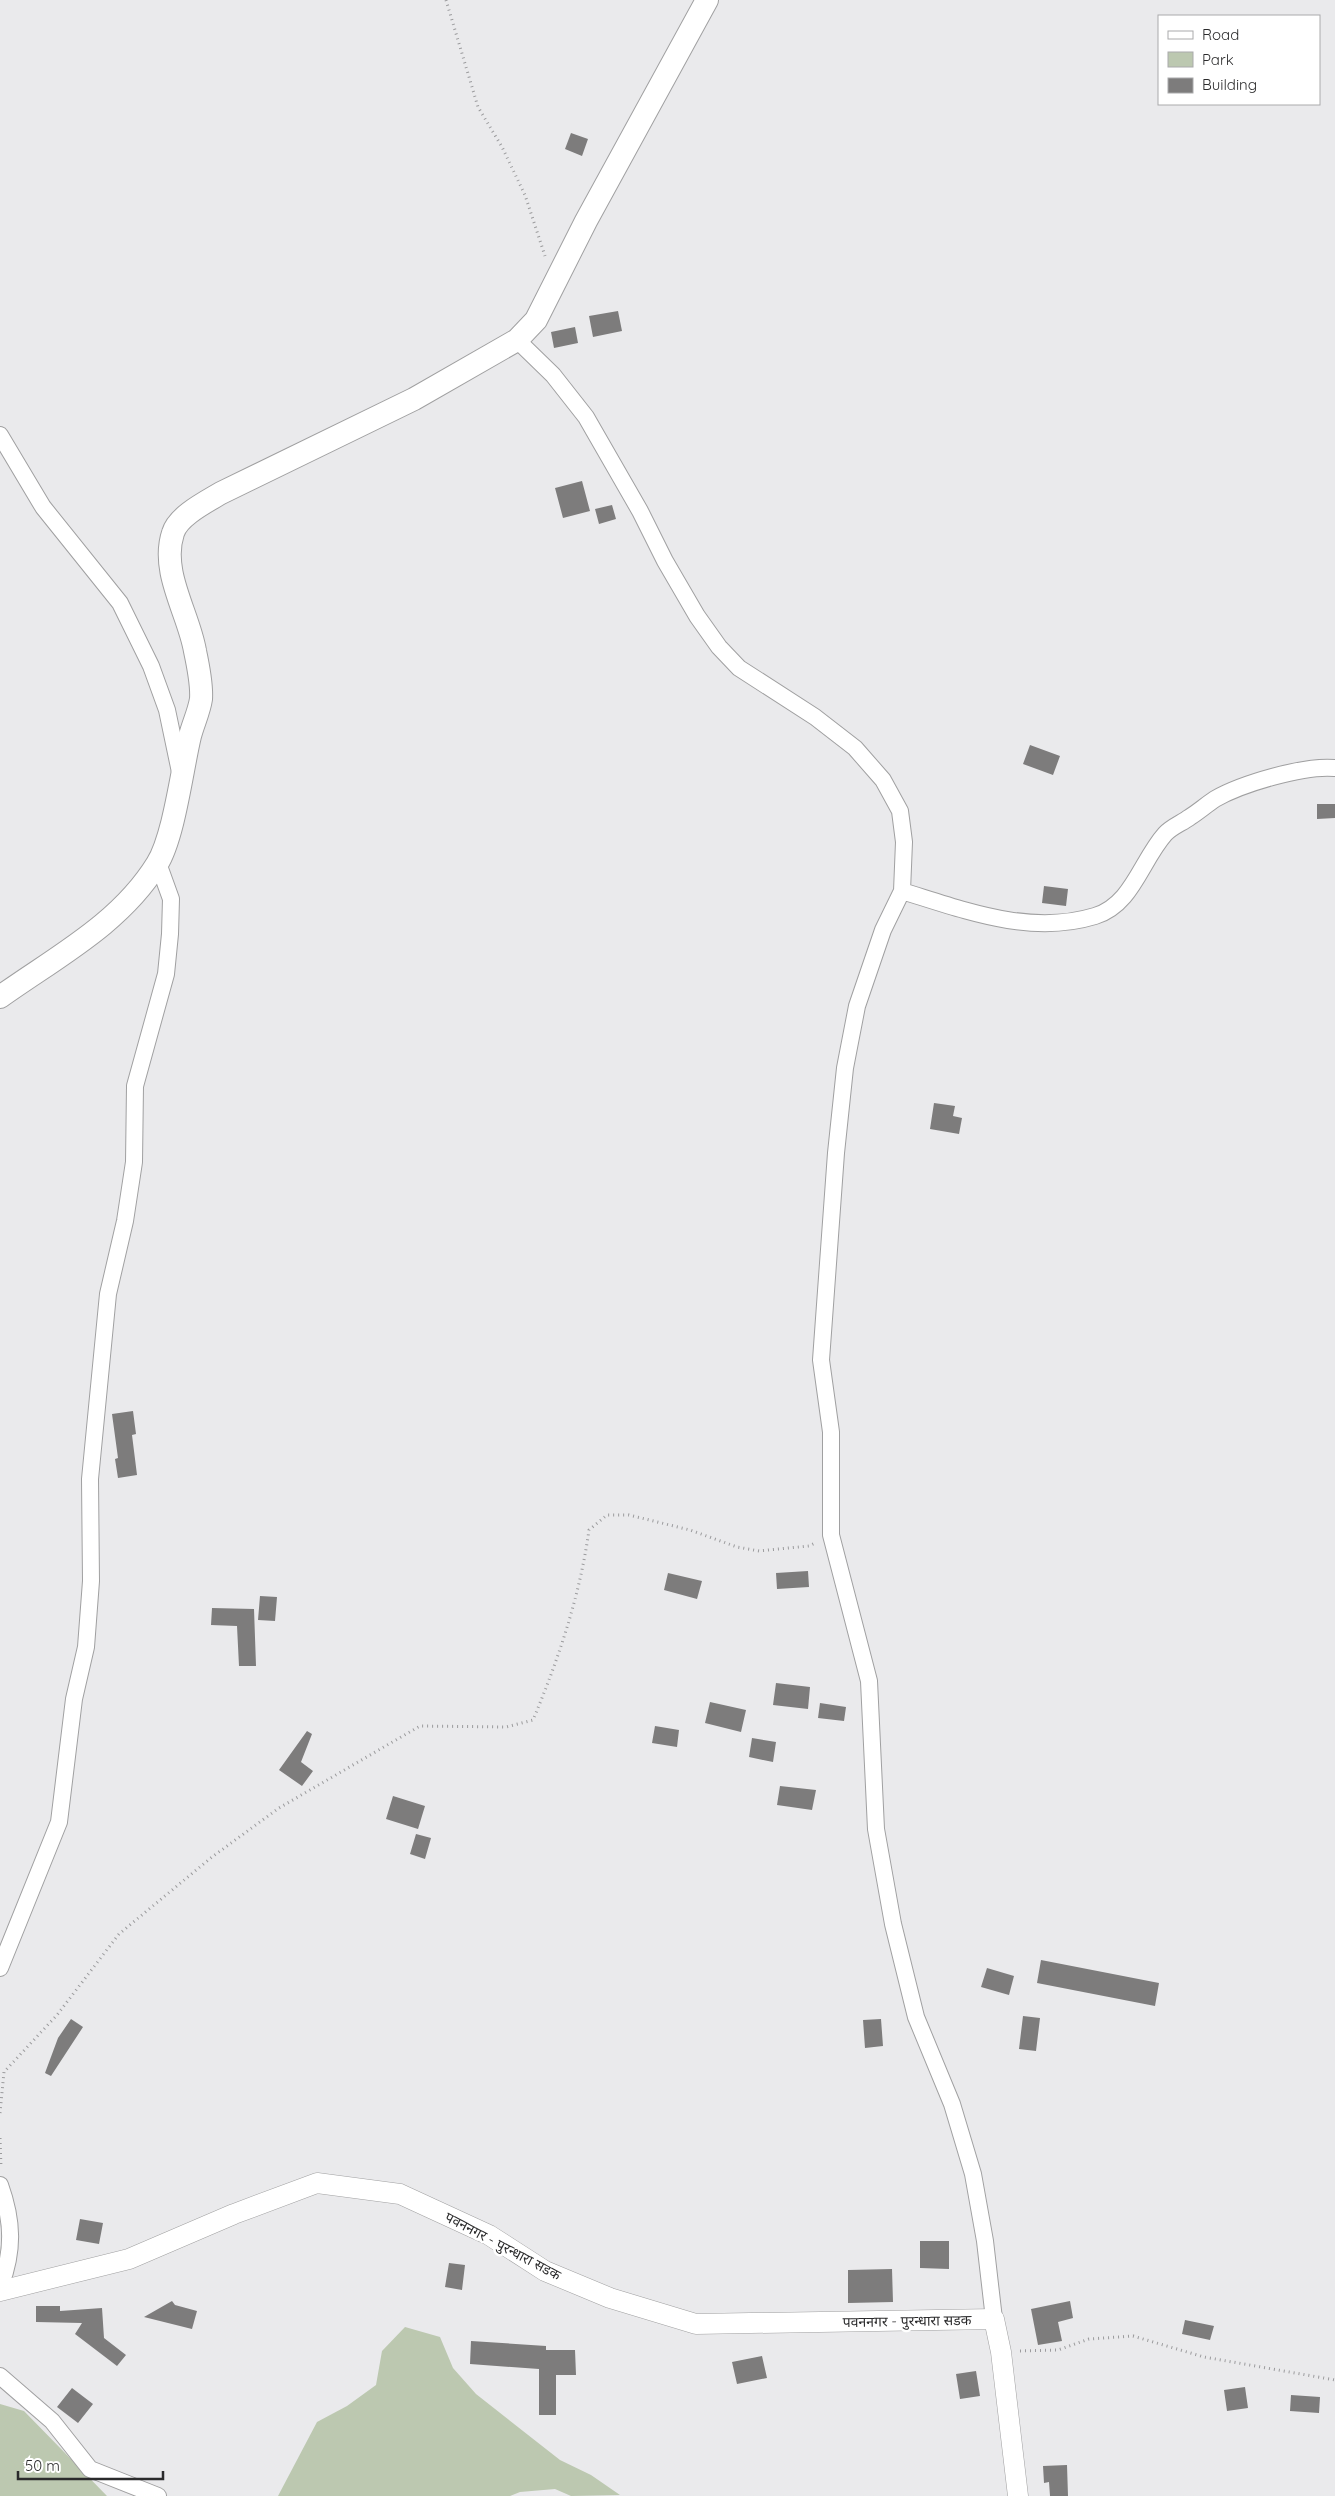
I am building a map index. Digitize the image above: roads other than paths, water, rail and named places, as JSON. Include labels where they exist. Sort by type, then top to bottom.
[{"type":"main road","points":[[0,997],[84,941],[130,898],[158,863],[169,830],[201,699],[195,649],[171,565],[170,548],[173,531],[194,508],[221,493],[414,399],[517,340],[536,320],[554,282],[707,0]]},
{"type":"street","points":[[517,340],[553,375],[586,417],[640,510],[665,561],[719,647],[739,668],[815,716],[855,748],[883,780],[900,811],[904,842],[902,891],[883,930],[857,1006],[843,1087],[821,1360],[831,1432],[832,1535],[869,1682],[876,1829],[893,1924],[916,2017],[952,2104],[973,2174],[985,2241],[994,2319],[1002,2352],[1018,2496]]},
{"type":"street","points":[[0,435],[43,507],[120,603],[151,666],[167,710],[181,776]]},
{"type":"street","points":[[902,891],[977,915],[1028,922],[1069,922],[1096,916],[1114,907],[1132,886],[1165,833],[1215,799],[1254,782],[1300,772],[1335,768]]},
{"type":"street","points":[[0,1968],[59,1822],[74,1699],[86,1647],[91,1581],[90,1479],[108,1294],[125,1221],[134,1162],[135,1086],[166,974],[170,934],[171,899],[158,863]]},
{"type":"street","name":"पवननगर - पुरन्धारा सडक","points":[[0,2291],[129,2259],[234,2214],[317,2183],[400,2194],[489,2235],[545,2271],[610,2298],[696,2324],[994,2319]]},
{"type":"street","points":[[0,2186],[10,2222],[9,2264],[0,2287]]},
{"type":"street","points":[[0,2376],[52,2421],[90,2469],[158,2496]]}]
